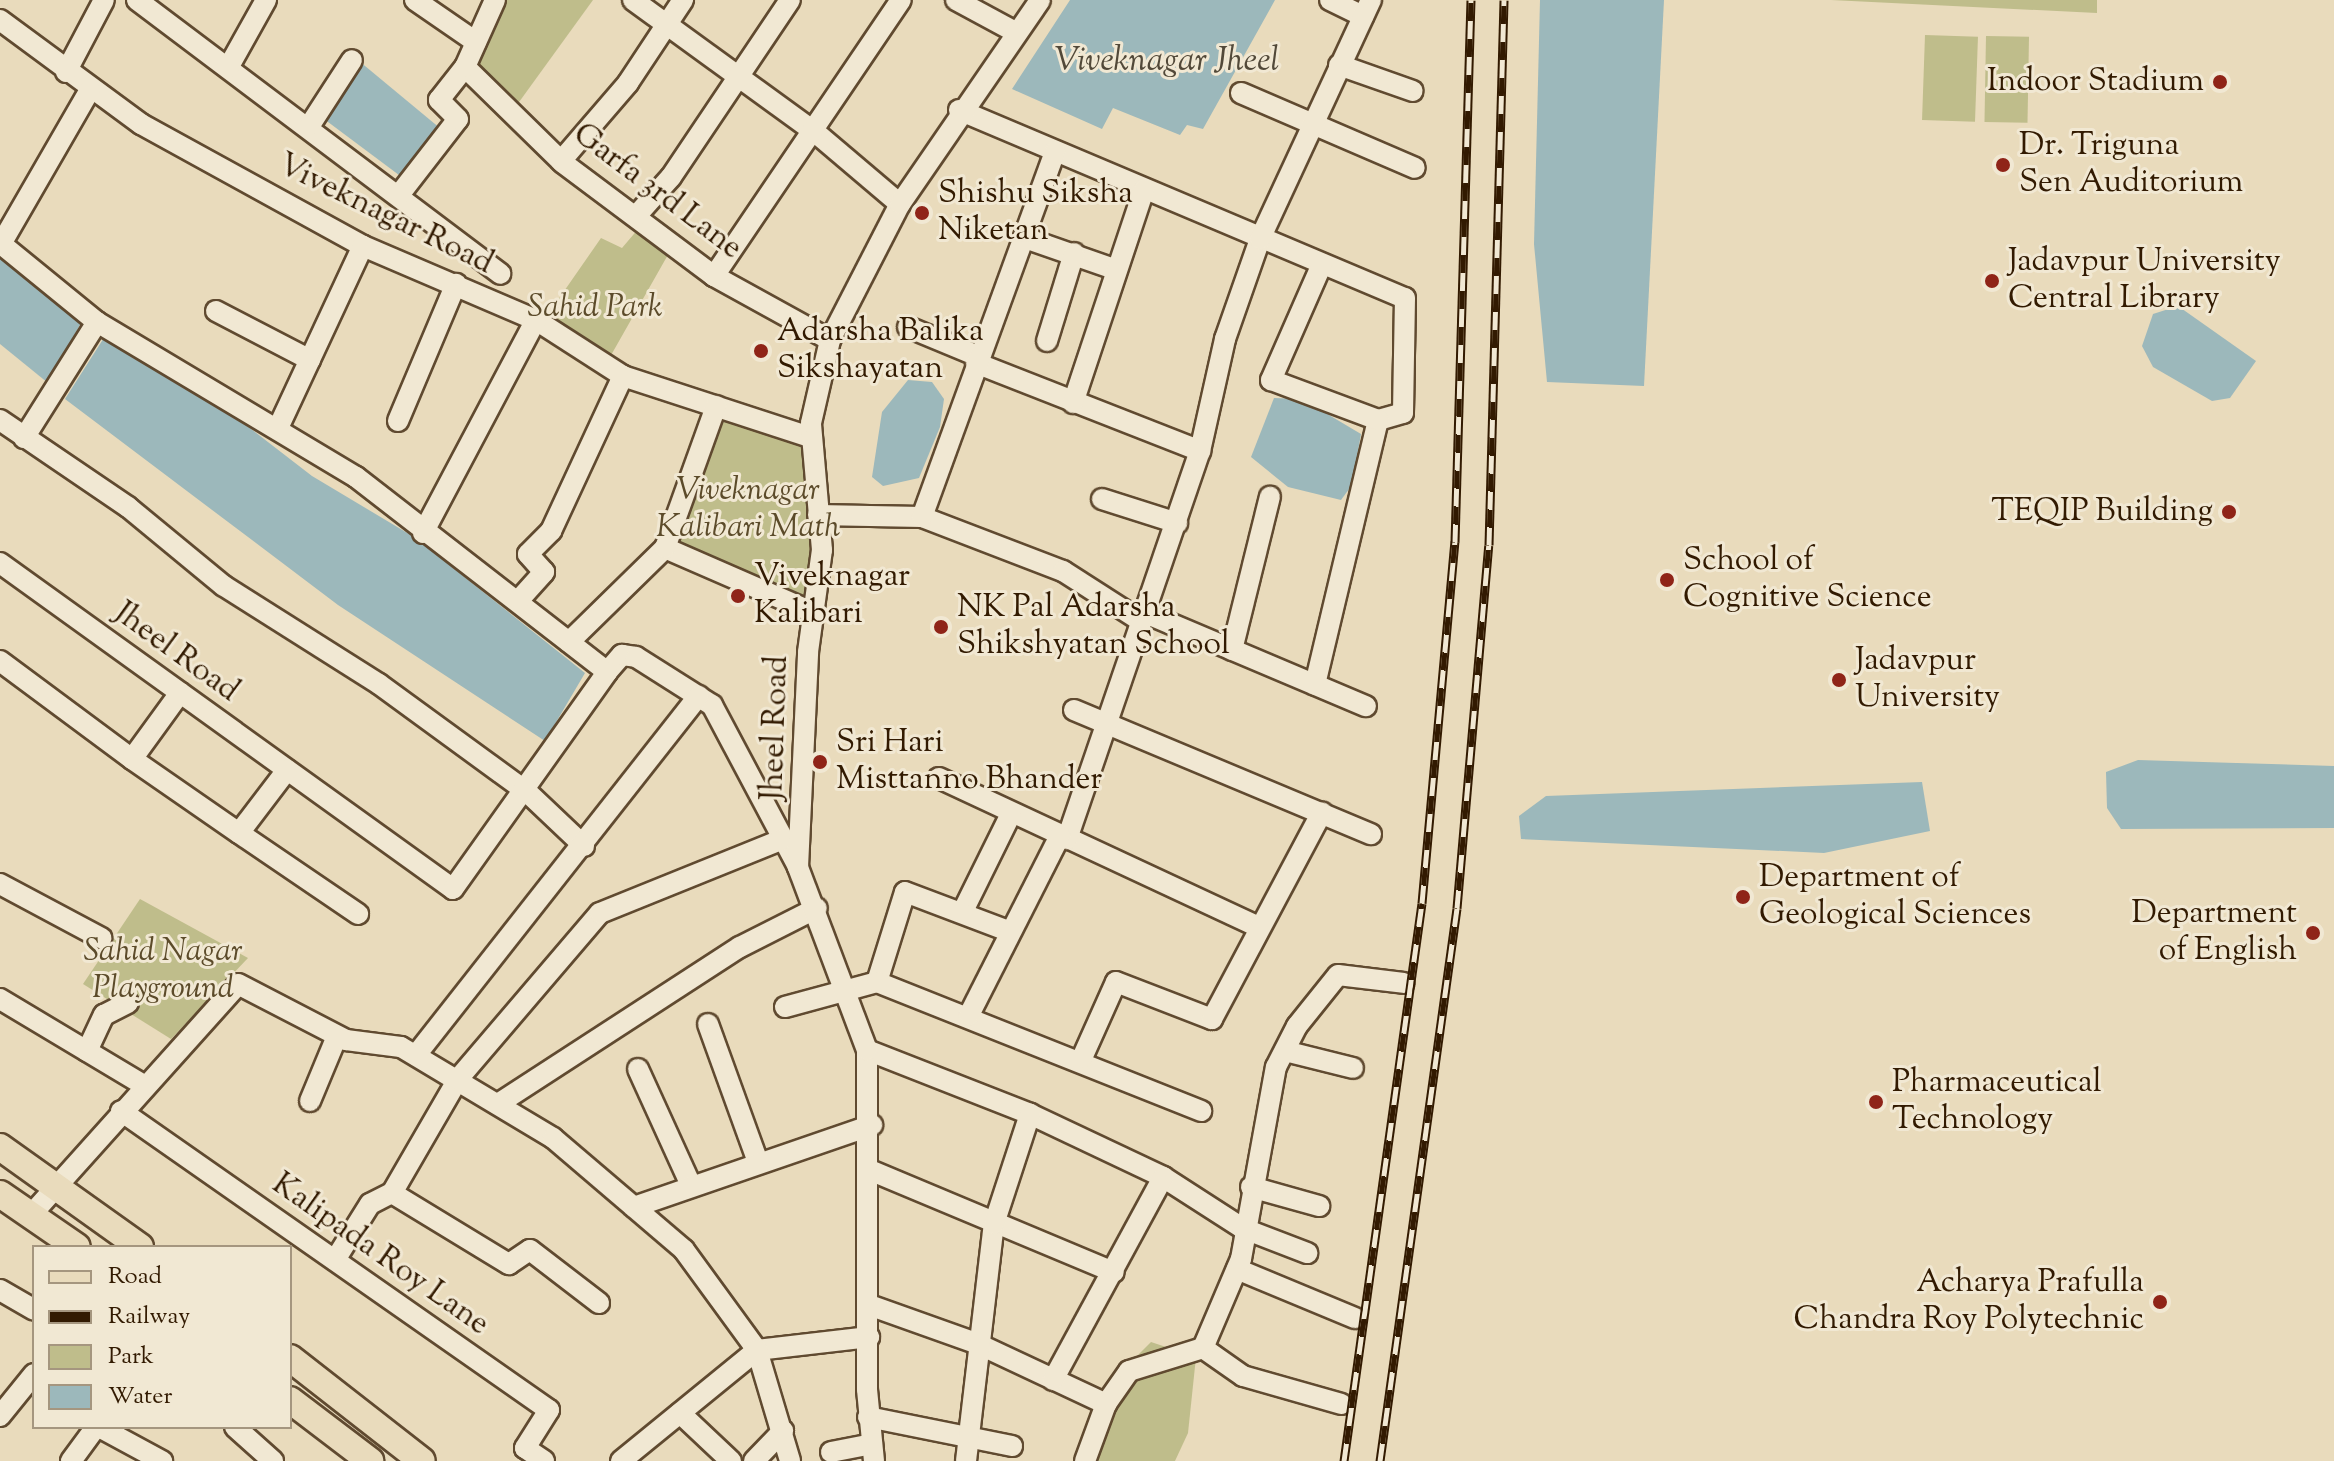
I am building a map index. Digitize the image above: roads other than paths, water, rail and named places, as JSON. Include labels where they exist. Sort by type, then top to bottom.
[{"type":"main road","points":[[0,1147],[137,1245]]},
{"type":"main road","points":[[0,1195],[74,1245]]},
{"type":"main road","points":[[292,1360],[422,1461]]},
{"type":"main road","points":[[292,1402],[365,1459]]},
{"type":"street","points":[[66,72],[104,0]]},
{"type":"street","points":[[137,0],[158,7],[228,68],[310,125],[500,274]]},
{"type":"street","points":[[228,68],[266,0]]},
{"type":"street","points":[[415,0],[476,42]]},
{"type":"street","points":[[399,195],[458,119],[439,100],[465,67],[495,0]]},
{"type":"street","points":[[633,0],[815,132],[900,204]]},
{"type":"street","points":[[561,161],[628,83],[683,0]]},
{"type":"street","points":[[636,216],[741,79],[790,0]]},
{"type":"street","points":[[714,276],[815,132],[901,0]]},
{"type":"street","points":[[956,0],[1017,33]]},
{"type":"street","name":"Jheel Road","points":[[873,1453],[868,1417],[872,1125],[867,1050],[849,987],[798,867],[812,612],[821,568],[810,437],[830,340],[900,204],[959,110],[1040,0]]},
{"type":"street","points":[[969,1015],[1008,931],[1064,837],[1110,722],[1142,616],[1200,451],[1225,339],[1260,239],[1311,122],[1367,8],[1330,0]]},
{"type":"street","name":"Viveknagar Road","points":[[0,20],[90,90],[363,246],[536,320],[623,376],[810,437]]},
{"type":"street","points":[[310,125],[352,60]]},
{"type":"street","points":[[1339,65],[1413,91]]},
{"type":"street","name":"Garfa 3rd Lane","points":[[465,67],[561,161],[714,276],[830,340]]},
{"type":"street","points":[[90,90],[1,244],[97,322],[356,477],[423,533],[518,601],[607,672]]},
{"type":"street","points":[[1241,93],[1415,168]]},
{"type":"street","points":[[959,110],[1405,298],[1403,413],[1378,420],[1271,380],[1322,264]]},
{"type":"street","points":[[922,517],[1055,151]]},
{"type":"street","points":[[1073,403],[1144,189]]},
{"type":"street","points":[[1025,238],[1117,270]]},
{"type":"street","points":[[278,428],[363,246]]},
{"type":"street","points":[[1047,341],[1074,253]]},
{"type":"street","points":[[398,421],[456,284]]},
{"type":"street","points":[[216,311],[310,360]]},
{"type":"street","points":[[423,533],[536,320]]},
{"type":"street","points":[[24,438],[97,322]]},
{"type":"street","points":[[908,327],[1073,403],[1200,451]]},
{"type":"street","points":[[518,601],[544,572],[528,554],[551,531],[623,376]]},
{"type":"street","points":[[569,642],[665,548],[716,406]]},
{"type":"street","points":[[0,420],[128,507],[224,586],[379,684],[526,791],[584,846]]},
{"type":"street","points":[[1315,685],[1378,420]]},
{"type":"street","points":[[1232,650],[1270,497]]},
{"type":"street","points":[[1102,499],[1177,523]]},
{"type":"street","points":[[818,515],[922,517],[1063,571],[1142,616],[1366,706]]},
{"type":"street","points":[[665,548],[812,612]]},
{"type":"street","name":"Jheel Road","points":[[0,563],[453,889],[526,791]]},
{"type":"street","points":[[526,791],[607,672],[622,655],[636,657],[699,696],[736,741],[798,867]]},
{"type":"street","points":[[0,661],[132,759],[358,914]]},
{"type":"street","points":[[132,759],[180,693]]},
{"type":"street","points":[[416,1055],[584,846],[699,696]]},
{"type":"street","points":[[1074,710],[1110,722],[1371,834]]},
{"type":"street","points":[[239,833],[287,770]]},
{"type":"street","points":[[939,778],[1259,927]]},
{"type":"street","points":[[1082,1058],[1116,982],[1212,1019],[1322,812]]},
{"type":"street","points":[[963,911],[1011,814]]},
{"type":"street","points":[[335,1260],[370,1204],[392,1193],[458,1079],[600,913],[783,839]]},
{"type":"street","points":[[0,884],[101,938]]},
{"type":"street","points":[[877,982],[905,892],[963,911],[1008,931]]},
{"type":"street","points":[[498,1104],[740,947],[817,908]]},
{"type":"street","points":[[1203,1348],[1237,1269],[1251,1187],[1285,1051],[1338,975],[1404,983]]},
{"type":"street","points":[[785,1007],[849,987],[877,982],[1082,1058],[1201,1111]]},
{"type":"street","points":[[31,1215],[142,1084],[238,984],[337,1036],[416,1055],[458,1079],[553,1138],[684,1250],[757,1350],[790,1461]]},
{"type":"street","points":[[0,999],[142,1084]]},
{"type":"street","points":[[87,1051],[104,1015],[128,1003]]},
{"type":"street","points":[[708,1024],[758,1162]]},
{"type":"street","points":[[310,1101],[337,1036]]},
{"type":"street","points":[[867,1050],[1030,1114],[1163,1177],[1242,1228],[1307,1253]]},
{"type":"street","points":[[1285,1051],[1353,1068]]},
{"type":"street","points":[[638,1069],[690,1183]]},
{"type":"street","name":"Kalipada Roy Lane","points":[[121,1111],[549,1410],[525,1448],[544,1461]]},
{"type":"street","points":[[966,1461],[976,1343],[994,1224],[1030,1114]]},
{"type":"street","points":[[634,1207],[690,1183],[872,1125]]},
{"type":"street","points":[[872,1171],[1114,1272]]},
{"type":"street","points":[[1053,1380],[1163,1177]]},
{"type":"street","points":[[1251,1187],[1319,1206]]},
{"type":"street","points":[[392,1193],[509,1264],[530,1250],[599,1303]]},
{"type":"street","points":[[1237,1269],[1355,1318]]},
{"type":"street","points":[[0,1290],[32,1309]]},
{"type":"street","points":[[869,1305],[976,1343],[1106,1404]]},
{"type":"street","points":[[621,1461],[757,1350],[869,1337]]},
{"type":"street","points":[[1085,1461],[1106,1404],[1135,1366],[1203,1348],[1243,1376],[1341,1404]]},
{"type":"street","points":[[0,1416],[31,1384]]},
{"type":"street","points":[[680,1413],[731,1461]]},
{"type":"street","points":[[868,1417],[1012,1446]]},
{"type":"street","points":[[71,1461],[96,1429]]},
{"type":"street","points":[[102,1429],[153,1459]]},
{"type":"street","points":[[131,1445],[143,1429]]},
{"type":"street","points":[[237,1429],[273,1461]]},
{"type":"street","points":[[754,1461],[783,1431]]},
{"type":"street","points":[[831,1452],[873,1453]]},
{"type":"water","name":"Viveknagar Jheel","points":[[1070,0],[1275,0],[1203,129],[1187,125],[1180,135],[1113,108],[1102,129],[1012,89]]},
{"type":"water","points":[[1540,0],[1664,0],[1644,386],[1547,382],[1534,244]]},
{"type":"water","points":[[359,61],[441,129],[403,178],[324,119]]},
{"type":"water","points":[[0,252],[81,323],[48,383],[0,344]]},
{"type":"water","points":[[2178,306],[2256,361],[2230,398],[2212,401],[2153,367],[2142,346],[2153,314]]},
{"type":"water","points":[[107,333],[168,365],[312,476],[414,537],[585,673],[545,741],[338,605],[65,399]]},
{"type":"water","points":[[908,380],[932,382],[944,399],[940,427],[919,478],[883,486],[872,477],[882,412]]},
{"type":"water","points":[[1274,398],[1302,399],[1361,434],[1352,485],[1341,500],[1288,487],[1251,457]]},
{"type":"water","points":[[2138,760],[2334,766],[2334,828],[2121,829],[2107,808],[2106,772]]},
{"type":"water","points":[[1922,782],[1930,831],[1824,853],[1521,839],[1519,816],[1546,796]]},
{"type":"railway","points":[[1344,1461],[1422,903],[1455,542],[1471,0]]},
{"type":"railway","points":[[1380,1461],[1457,908],[1489,545],[1504,0]]},
{"type":"place","name":"Indoor Stadium","points":[[2220,82]]},
{"type":"place","name":"Dr. Triguna Sen Auditorium","points":[[2003,165]]},
{"type":"place","name":"Shishu Siksha Niketan","points":[[922,213]]},
{"type":"place","name":"Jadavpur University Central Library","points":[[1992,281]]},
{"type":"place","name":"Adarsha Balika Sikshayatan","points":[[761,351]]},
{"type":"place","name":"TEQIP Building","points":[[2229,512]]},
{"type":"place","name":"School of Cognitive Science","points":[[1667,580]]},
{"type":"place","name":"Viveknagar Kalibari","points":[[738,596]]},
{"type":"place","name":"NK Pal Adarsha Shikshyatan School","points":[[941,627]]},
{"type":"place","name":"Jadavpur University","points":[[1839,680]]},
{"type":"place","name":"Sri Hari Misttanno Bhander","points":[[820,762]]},
{"type":"place","name":"Department of Geological Sciences","points":[[1743,897]]},
{"type":"place","name":"Department of English","points":[[2313,933]]},
{"type":"place","name":"Pharmaceutical Technology","points":[[1876,1102]]},
{"type":"place","name":"Acharya Prafulla Chandra Roy Polytechnic","points":[[2160,1302]]},
{"type":"park label","name":"Sahid Park","points":[[595,308]]},
{"type":"park label","name":"Viveknagar Kalibari Math","points":[[748,510]]},
{"type":"park label","name":"Sahid Nagar Playground","points":[[163,972]]}]
